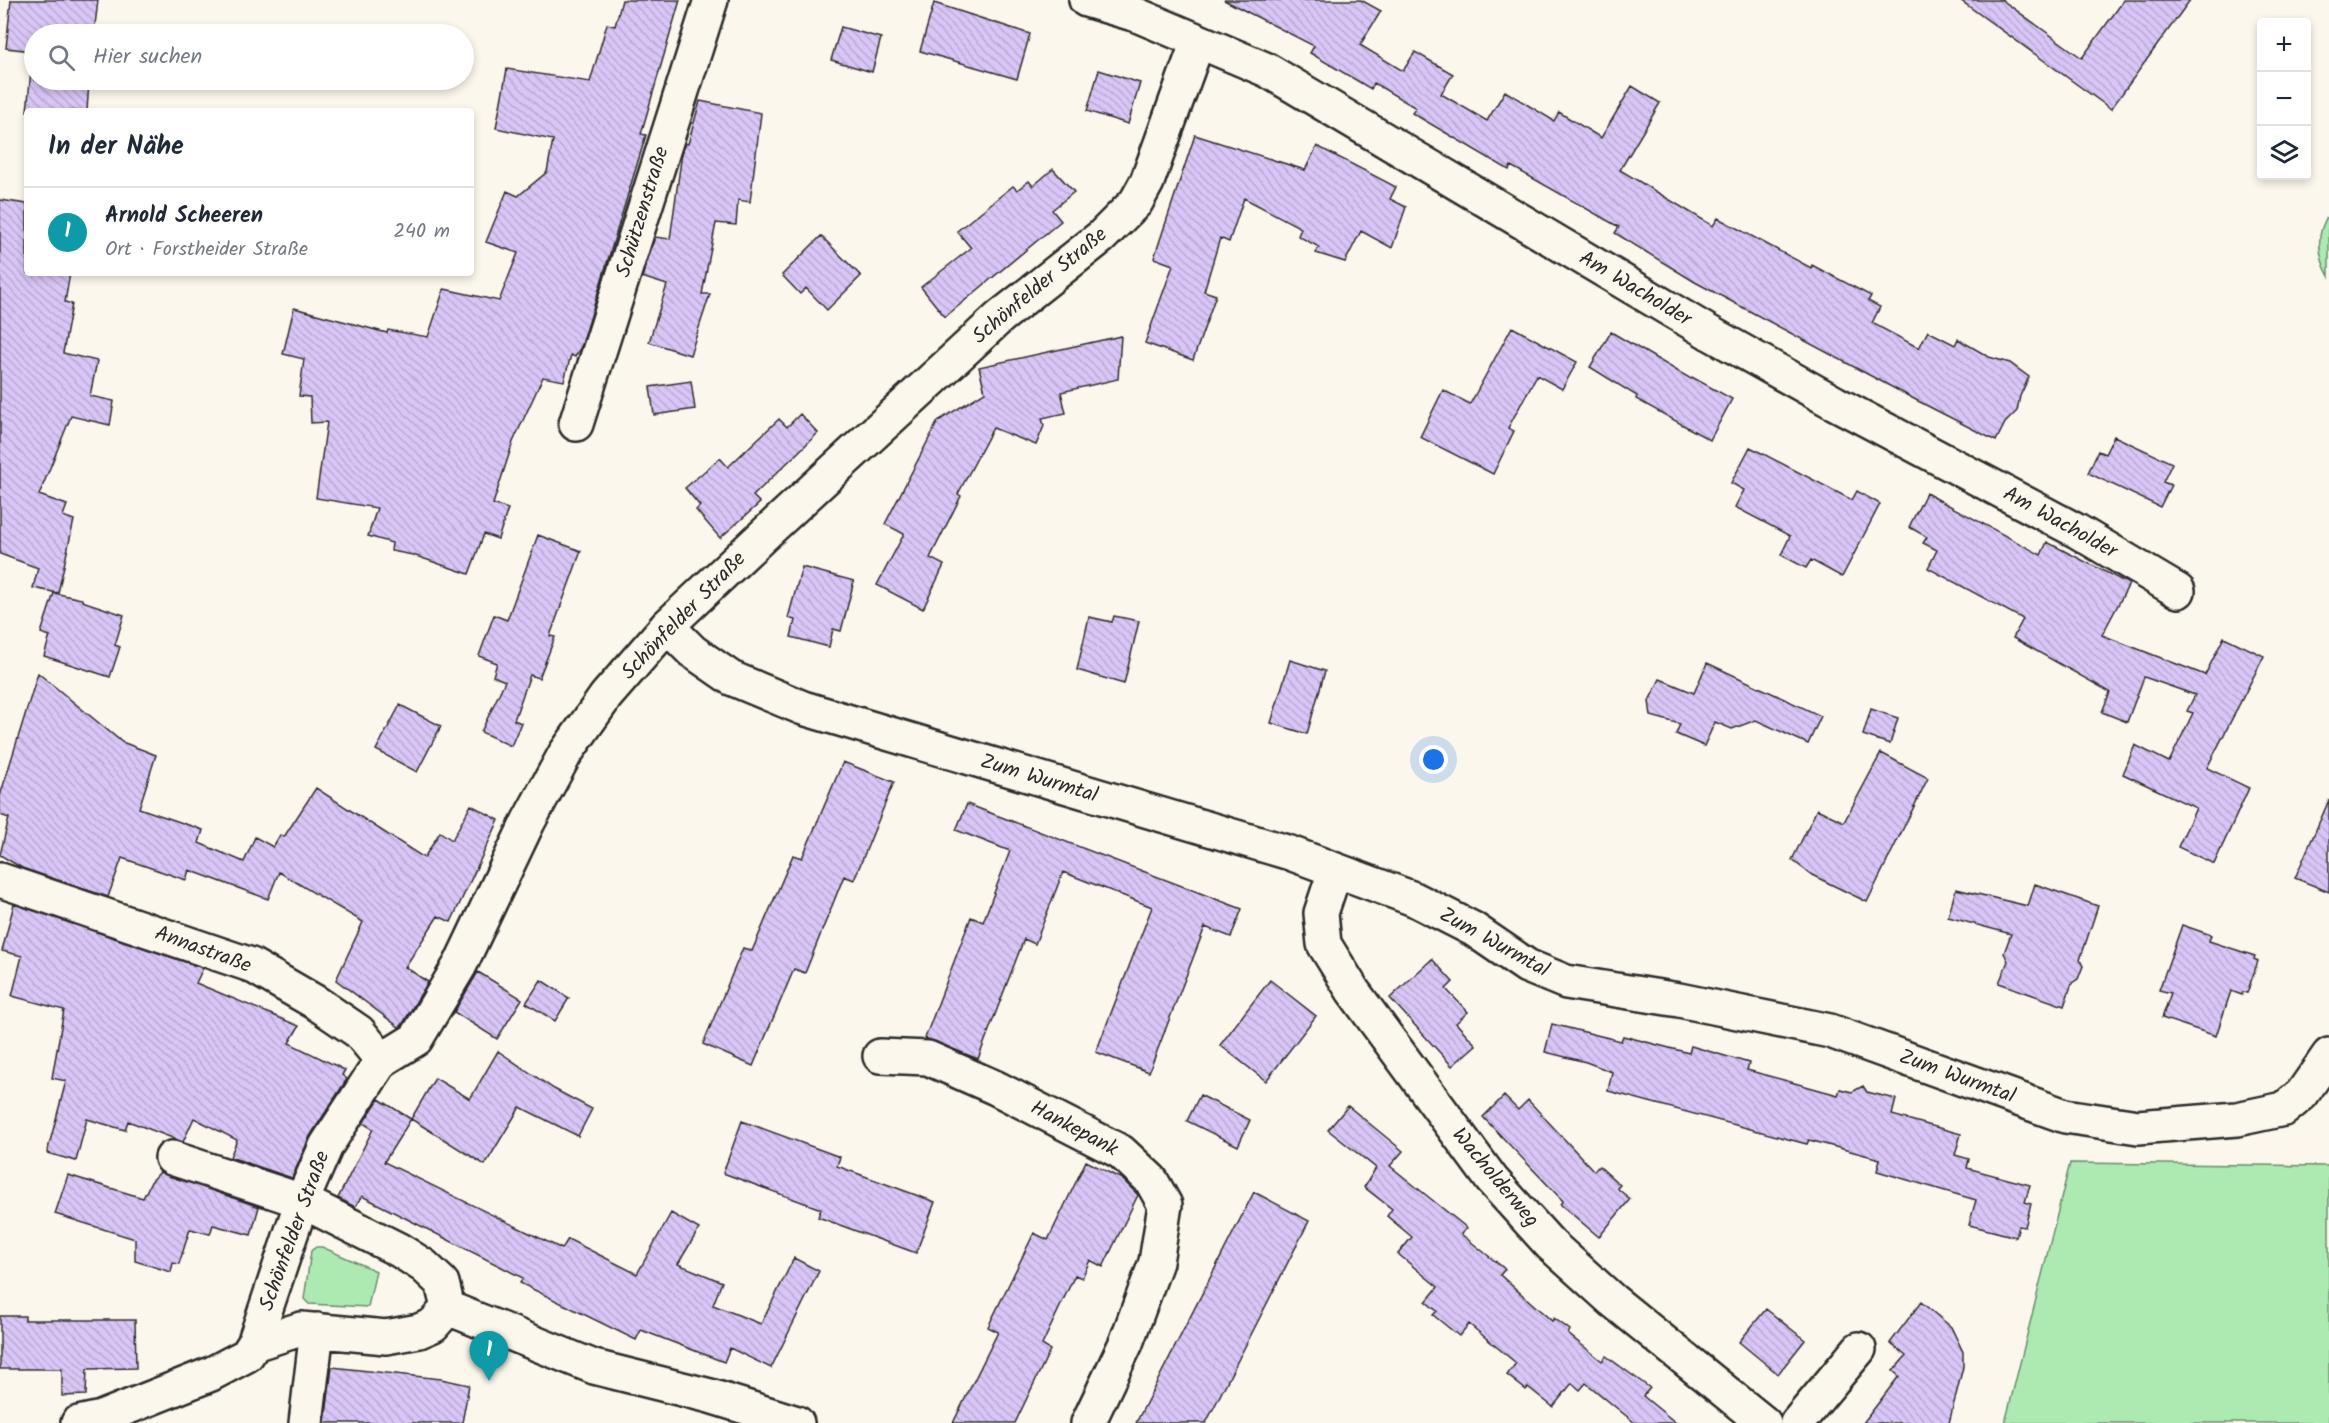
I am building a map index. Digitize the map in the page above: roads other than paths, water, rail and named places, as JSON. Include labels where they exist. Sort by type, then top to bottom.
[{"type":"street","name":"Schützenstraße","points":[[576,424],[711,0]]},
{"type":"street","name":"Am Wacholder","points":[[1086,0],[1137,15],[1267,70],[1708,332],[1835,403],[2077,531],[2178,591]]},
{"type":"street","name":"Schönfelder Straße","points":[[254,1344],[302,1201],[326,1146],[382,1060],[416,1039],[460,965],[528,822],[565,754],[606,696],[667,626],[850,458],[935,375],[1000,317],[1101,237],[1136,202],[1147,182],[1198,41]]},
{"type":"street","name":"Zum Wurmtal","points":[[667,626],[692,651],[731,678],[804,708],[1290,853],[1414,899],[1473,928],[1527,966],[1566,982],[1679,1000],[1830,1031],[2065,1116],[2138,1126],[2237,1119],[2284,1109],[2302,1094],[2329,1055]]},
{"type":"street","name":"Wacholderweg","points":[[1335,871],[1321,913],[1324,944],[1366,1010],[1492,1179],[1550,1244],[1612,1300],[1764,1423]]},
{"type":"street","name":"Annastraße","points":[[0,880],[251,965],[315,1002],[358,1032],[382,1060]]},
{"type":"street","name":"Hankepank","points":[[880,1056],[928,1058],[996,1088],[1121,1152],[1151,1180],[1165,1205],[1156,1262],[1126,1343],[1088,1423]]},
{"type":"street","points":[[172,1158],[302,1201],[399,1250],[424,1266],[442,1283],[448,1308]]},
{"type":"street","points":[[78,1423],[101,1418],[211,1374],[247,1355],[254,1344],[301,1329],[386,1336],[419,1331],[433,1325],[448,1308]]},
{"type":"street","points":[[448,1308],[594,1367],[710,1396],[797,1423]]},
{"type":"street","points":[[306,1423],[317,1330]]},
{"type":"street","points":[[1797,1423],[1859,1349]]},
{"type":"place","name":"Arnold Scheeren","points":[[489,1381]]}]
